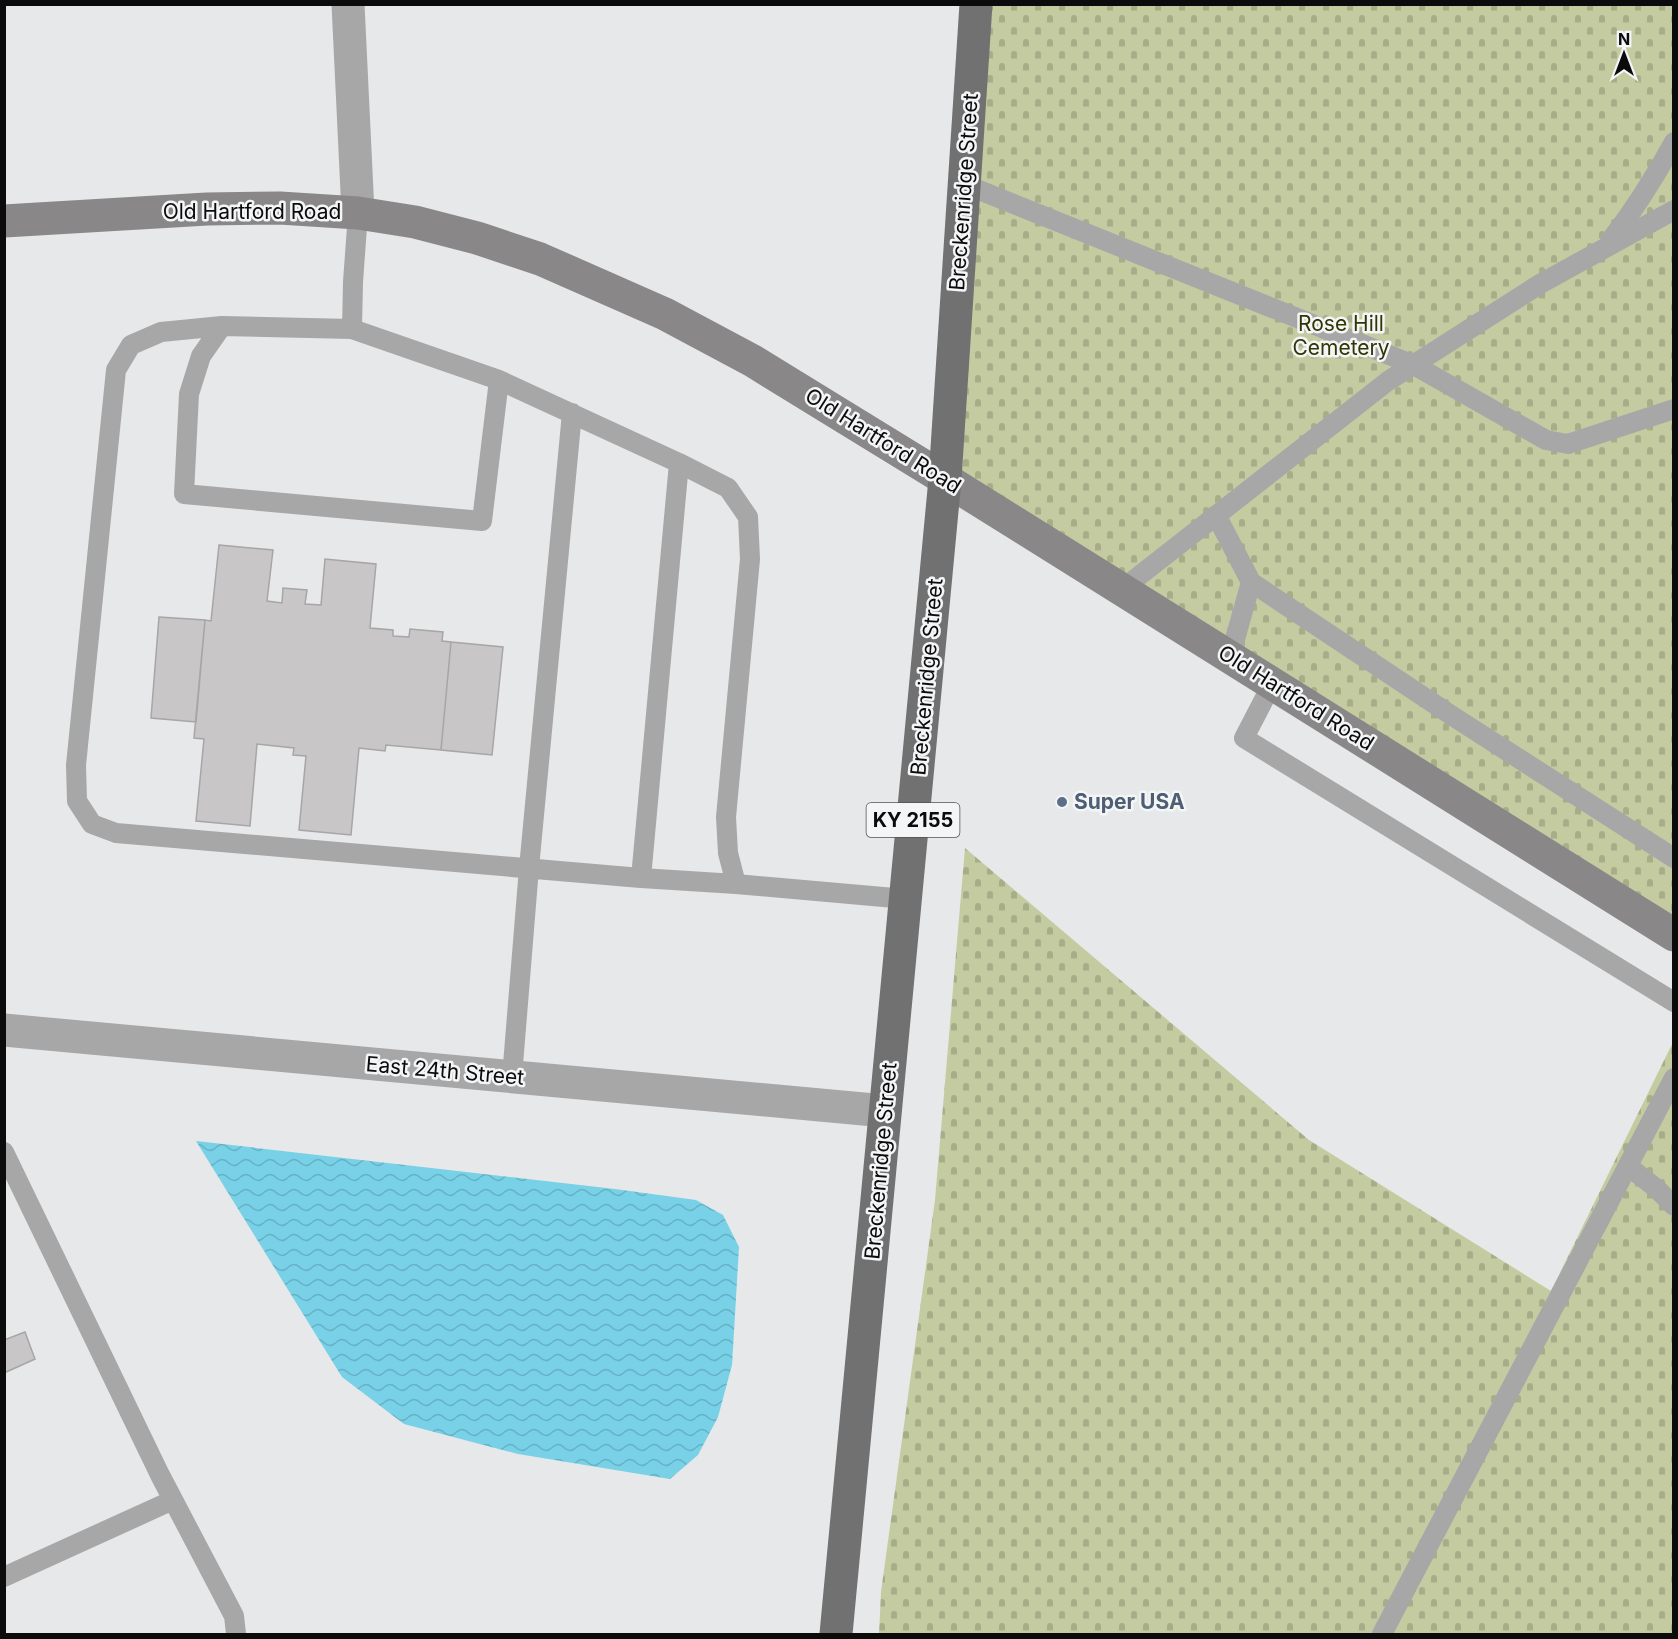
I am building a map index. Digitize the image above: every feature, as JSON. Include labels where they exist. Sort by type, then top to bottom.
[{"type":"main road","name":"Breckenridge Street","points":[[836,1635],[945,479],[976,4]]},
{"type":"main road","name":"Old Hartford Road","points":[[4,221],[207,209],[280,208],[358,213],[415,222],[477,238],[540,259],[664,314],[753,361],[1674,935]]},
{"type":"street","points":[[348,4],[358,213]]},
{"type":"street","name":"East 24th Street","points":[[4,1030],[885,1111]]},
{"type":"lane","points":[[1605,248],[1667,171],[1674,142]]},
{"type":"lane","points":[[964,184],[1414,365],[1546,440],[1568,444],[1674,409]]},
{"type":"lane","points":[[1121,590],[1388,381],[1540,284],[1674,210]]},
{"type":"lane","points":[[352,329],[358,213]]},
{"type":"lane","points":[[222,326],[201,356],[189,394],[184,494],[482,521],[499,380]]},
{"type":"lane","points":[[736,884],[728,854],[726,817],[750,559],[748,517],[728,488],[499,380],[352,329],[222,326],[161,332],[132,345],[116,370],[76,765],[77,801],[92,824],[116,833],[906,899]]},
{"type":"lane","points":[[512,1077],[529,868],[572,413]]},
{"type":"lane","points":[[641,878],[679,463]]},
{"type":"lane","points":[[1216,515],[1251,582],[1454,717],[1674,858]]},
{"type":"lane","points":[[1230,657],[1251,582]]},
{"type":"lane","points":[[1272,684],[1244,738],[1674,1002]]},
{"type":"lane","points":[[1382,1635],[1674,1078]]},
{"type":"lane","points":[[4,1152],[173,1500],[234,1616],[236,1635]]},
{"type":"lane","points":[[1628,1166],[1674,1206]]},
{"type":"lane","points":[[4,1577],[173,1500]]},
{"type":"green space","name":"Rose Hill Cemetery","points":[[976,5],[1673,5],[1673,935],[945,479]]},
{"type":"green space","points":[[965,848],[1309,1140],[1551,1291],[1673,1042],[1673,1634],[879,1634],[881,1592],[935,1200]]},
{"type":"water","points":[[196,1141],[696,1200],[723,1215],[739,1247],[732,1365],[718,1417],[698,1455],[670,1479],[518,1454],[404,1424],[342,1377]]},
{"type":"building","points":[[219,545],[273,550],[267,601],[282,603],[283,588],[307,590],[305,604],[321,605],[325,559],[376,564],[370,628],[393,630],[393,636],[409,637],[410,629],[443,632],[442,641],[451,642],[441,750],[386,745],[385,751],[359,748],[351,835],[299,830],[306,756],[293,755],[294,748],[257,744],[250,826],[196,821],[204,739],[194,738],[205,620],[211,621]]},
{"type":"building","points":[[159,617],[205,620],[196,722],[151,718]]},
{"type":"building","points":[[451,642],[503,647],[492,755],[441,750]]},
{"type":"building","points":[[25,1332],[35,1359],[4,1373],[4,1340]]},
{"type":"place","name":"Super USA","points":[[1062,802]]}]
